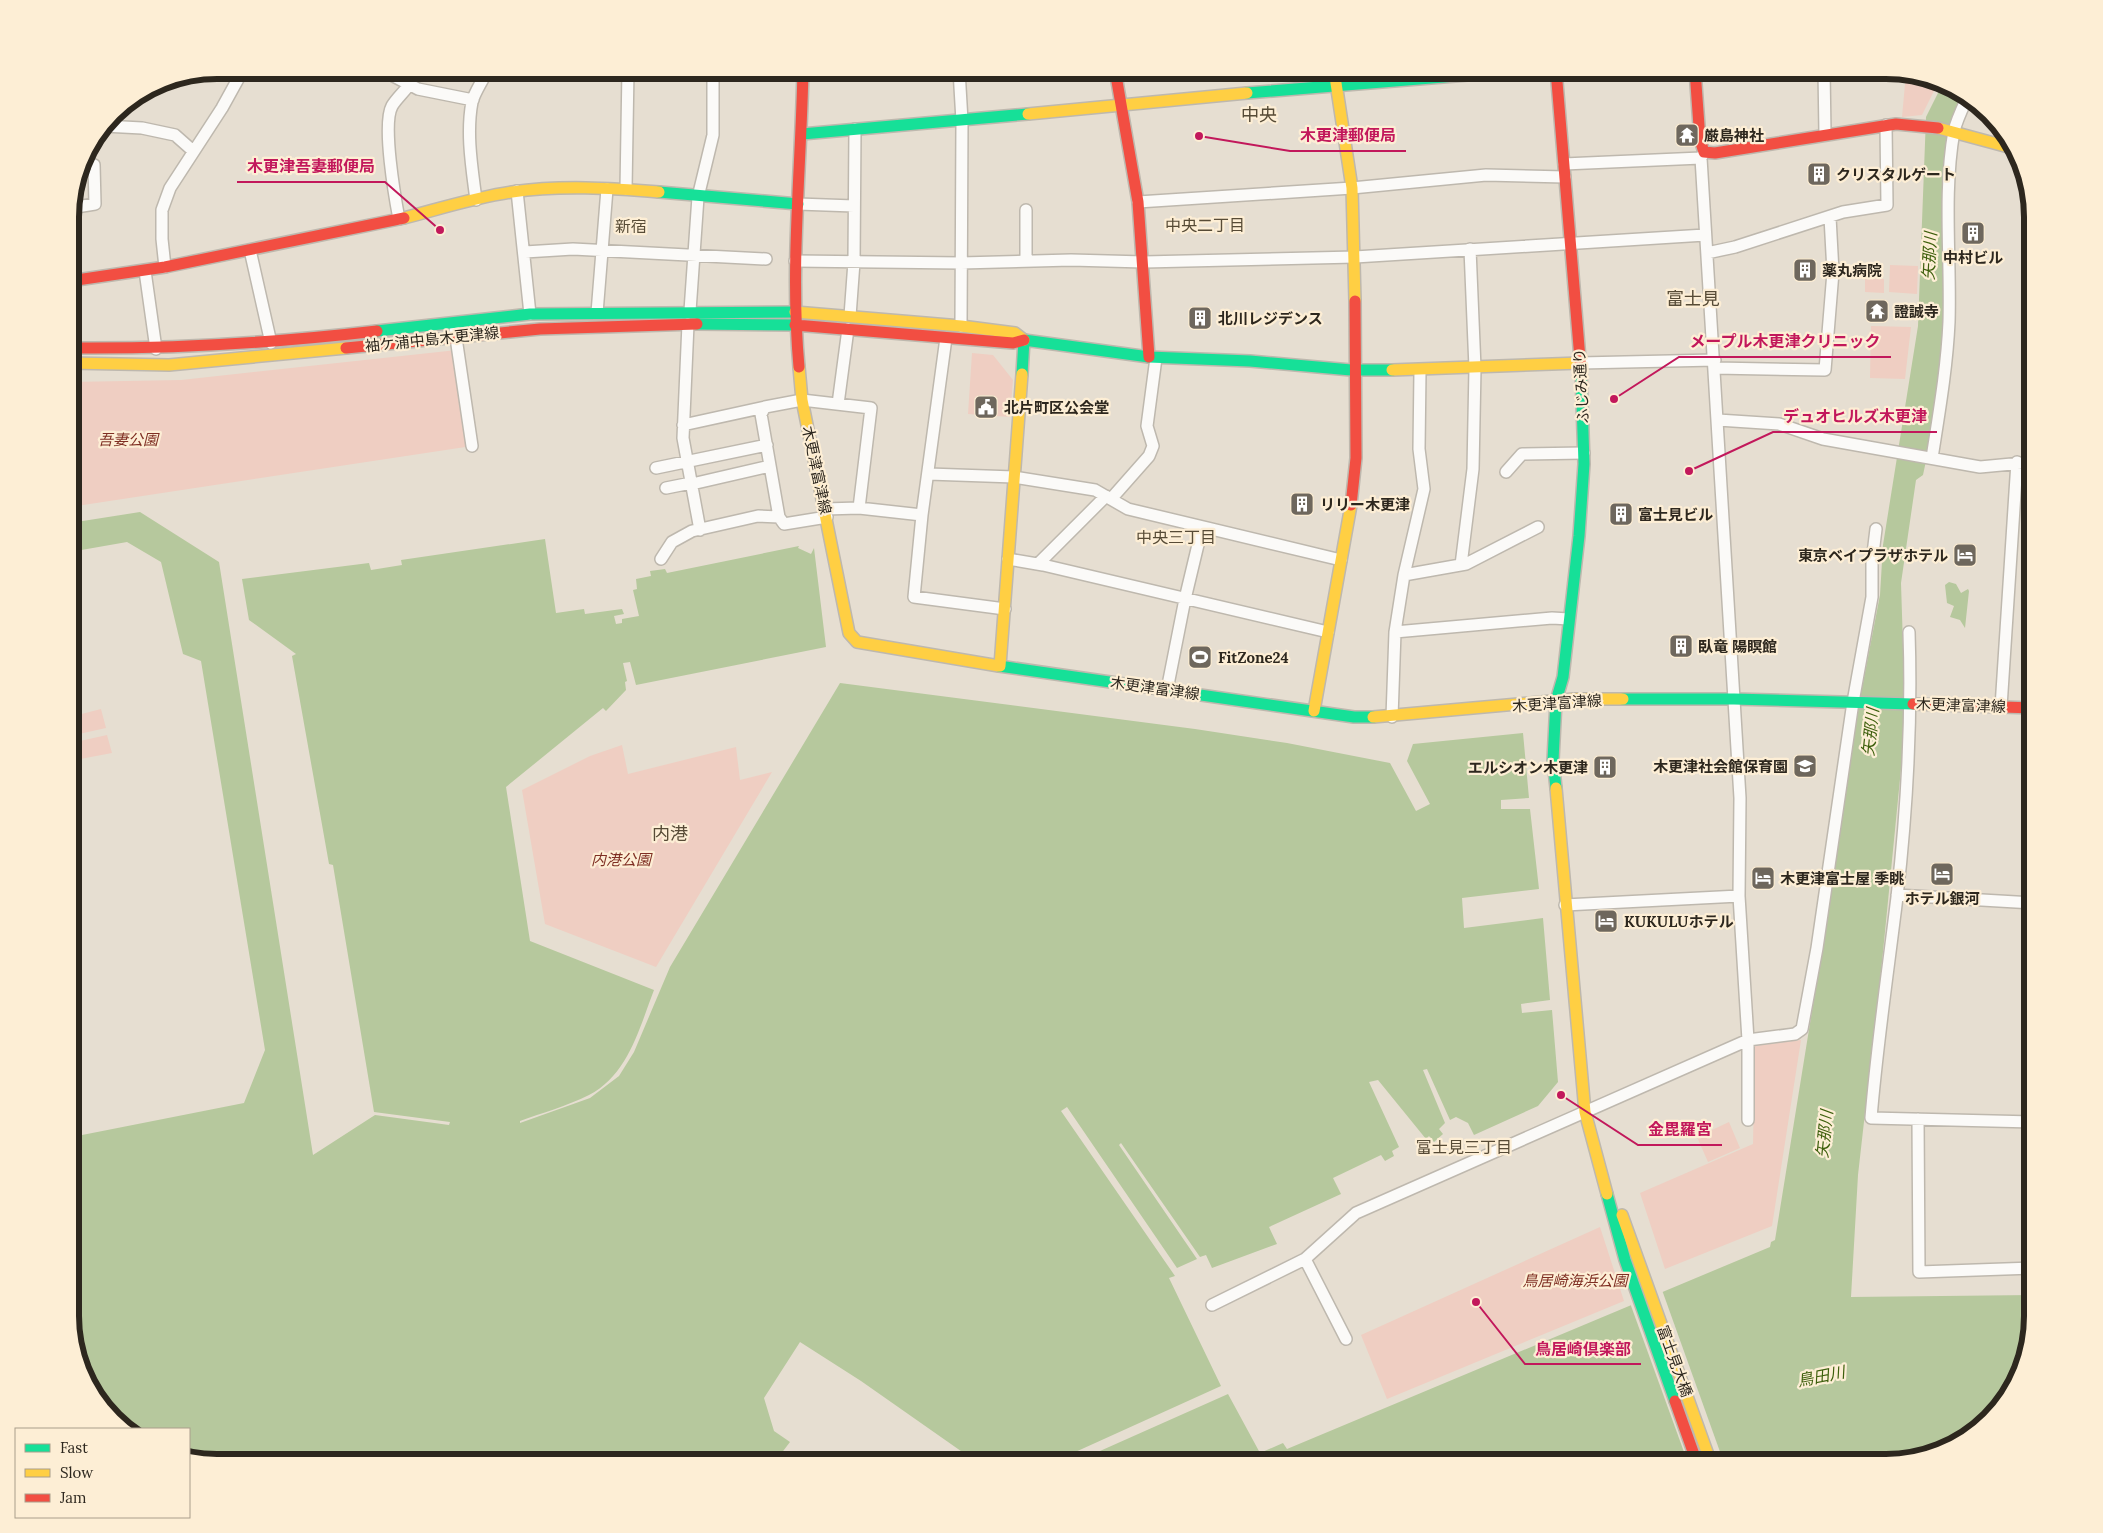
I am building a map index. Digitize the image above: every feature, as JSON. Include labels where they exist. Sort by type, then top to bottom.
[{"type":"street","points":[[165,268],[162,210],[170,188],[192,150],[222,108],[238,79]]},
{"type":"street","points":[[398,79],[409,85],[445,96],[473,100]]},
{"type":"street","points":[[476,200],[470,128],[473,100],[482,79]]},
{"type":"street","points":[[626,189],[628,79]]},
{"type":"street","points":[[690,311],[698,197],[713,136],[713,79]]},
{"type":"street","name":"木更津富津線","points":[[803,79],[794,312],[802,400],[826,513],[846,624],[853,638],[862,644],[1000,666],[1354,717],[1392,718],[1556,700],[1734,699],[2024,707]]},
{"type":"street","points":[[960,79],[962,121],[961,326]]},
{"type":"street","points":[[1038,564],[1108,498],[1149,456],[1153,446],[1147,426],[1152,358],[1144,262],[1138,202],[1116,79]]},
{"type":"street","points":[[1314,711],[1350,517],[1356,458],[1357,370],[1352,188],[1336,79]]},
{"type":"street","points":[[802,134],[962,121],[1406,79]]},
{"type":"street","name":"ふじみ通り","points":[[1557,79],[1580,363],[1584,452],[1579,529],[1563,677],[1556,700],[1554,768],[1585,1112]]},
{"type":"street","points":[[1696,79],[1700,140],[1703,155],[1707,253],[1740,798],[1739,896],[1748,1040],[1748,1120]]},
{"type":"street","points":[[1824,79],[1825,134]]},
{"type":"street","points":[[399,219],[393,192],[389,132],[391,108],[409,85]]},
{"type":"street","points":[[1930,457],[1945,372],[1948,325],[1949,192],[1953,131],[1965,104]]},
{"type":"street","points":[[1564,164],[1703,155],[1886,125],[1919,124],[1953,131],[2004,146]]},
{"type":"street","points":[[1707,253],[1735,247],[1843,212],[1887,205],[1886,125]]},
{"type":"street","points":[[113,126],[142,128],[175,134],[192,150]]},
{"type":"street","points":[[850,316],[854,262],[854,130]]},
{"type":"street","points":[[79,207],[95,204],[94,165],[89,164]]},
{"type":"street","points":[[1138,202],[1352,188],[1486,176],[1565,177]]},
{"type":"street","points":[[597,313],[607,189]]},
{"type":"street","points":[[79,280],[165,268],[399,219],[517,191],[626,189],[698,197],[854,206]]},
{"type":"street","points":[[517,191],[525,252],[530,314]]},
{"type":"street","points":[[1026,210],[1026,261]]},
{"type":"street","points":[[1000,666],[1024,340],[1152,358],[1250,361],[1357,370],[1420,371],[1580,363],[1715,364],[1825,370],[1833,272],[1830,217]]},
{"type":"street","points":[[795,261],[961,263],[1071,260],[1144,262],[1355,257],[1570,242],[1706,235]]},
{"type":"street","points":[[525,252],[573,249],[766,259]]},
{"type":"street","points":[[1461,565],[1473,469],[1475,368],[1470,249]]},
{"type":"street","points":[[250,250],[271,343]]},
{"type":"street","points":[[145,271],[156,349]]},
{"type":"street","name":"袖ケ浦中島木更津線","points":[[79,348],[156,349],[271,343],[530,314],[690,311],[794,312],[850,316],[1015,333],[1024,340]]},
{"type":"street","points":[[454,322],[472,446]]},
{"type":"street","points":[[688,324],[683,426],[700,530]]},
{"type":"street","name":"袖ケ浦中島木更津線","points":[[79,364],[169,365],[502,332],[688,324],[795,325],[1013,343],[1024,340]]},
{"type":"street","points":[[838,404],[848,329]]},
{"type":"street","points":[[946,338],[922,516],[914,597],[1005,609]]},
{"type":"street","points":[[1392,718],[1394,632],[1404,574],[1424,489],[1419,449],[1420,371]]},
{"type":"street","points":[[683,426],[802,400],[871,408],[859,508]]},
{"type":"street","points":[[765,407],[761,414],[779,518],[784,524],[826,513],[859,508],[922,516]]},
{"type":"street","points":[[1718,420],[1779,424],[1823,439],[1980,466],[2024,462]]},
{"type":"street","points":[[656,468],[767,445]]},
{"type":"street","points":[[1506,472],[1522,454],[1584,452]]},
{"type":"street","points":[[2001,706],[2017,462]]},
{"type":"street","points":[[666,488],[770,466]]},
{"type":"street","points":[[929,474],[1014,477],[1095,490],[1128,509],[1341,560]]},
{"type":"street","points":[[661,559],[672,542],[679,536],[758,516],[779,518]]},
{"type":"street","points":[[1404,574],[1461,565],[1538,527]]},
{"type":"street","points":[[1167,690],[1185,599],[1202,528]]},
{"type":"street","points":[[1212,1305],[1305,1259],[1356,1213],[1748,1040],[1795,1034],[1802,1029],[1817,948],[1853,702],[1872,597],[1872,562],[1876,530]]},
{"type":"street","points":[[1008,559],[1038,564],[1328,632]]},
{"type":"street","points":[[1394,632],[1552,618],[1569,619]]},
{"type":"street","points":[[1910,632],[1911,703],[1897,895],[1877,1044],[1871,1118],[2024,1122]]},
{"type":"street","points":[[1897,895],[2024,902]]},
{"type":"street","points":[[1565,905],[1739,896]]},
{"type":"street","name":"富士見大橋","points":[[1585,1112],[1708,1454]]},
{"type":"street","name":"富士見大橋","points":[[1585,1112],[1625,1260],[1694,1454]]},
{"type":"street","points":[[1918,1119],[1919,1272],[2024,1268]]},
{"type":"street","points":[[1305,1259],[1346,1339]]},
{"type":"green space","points":[[1905,80],[1936,88],[1922,115],[1902,117]]},
{"type":"green space","points":[[1890,265],[1918,266],[1917,294],[1889,292]]},
{"type":"green space","points":[[1865,278],[1884,279],[1884,293],[1865,292]]},
{"type":"green space","points":[[1871,326],[1911,327],[1905,379],[1870,378]]},
{"type":"green space","name":"吾妻公園","points":[[457,350],[472,446],[79,506],[79,382],[181,380]]},
{"type":"green space","points":[[972,353],[993,355],[1013,380],[1010,417],[968,414]]},
{"type":"green space","points":[[101,709],[106,728],[79,734],[79,715]]},
{"type":"green space","points":[[107,735],[112,753],[79,759],[79,741]]},
{"type":"green space","name":"内港公園","points":[[622,745],[628,774],[736,747],[740,780],[772,772],[656,967],[545,924],[522,790],[590,756]]},
{"type":"green space","points":[[1801,1040],[1772,1226],[1665,1269],[1640,1193],[1753,1144],[1755,1046]]},
{"type":"green space","points":[[1729,1122],[1740,1148],[1708,1162],[1697,1137]]},
{"type":"green space","name":"鳥居崎海浜公園","points":[[1600,1227],[1624,1301],[1387,1399],[1361,1335]]},
{"type":"water","points":[[1940,90],[1960,100],[1951,122],[1948,141],[1944,310],[1937,393],[1923,475],[1916,480],[1901,583],[1904,677],[1907,678],[1906,718],[1882,962],[1858,1175],[1851,1297],[2024,1295],[2023,1335],[2020,1352],[2006,1385],[1984,1414],[1963,1431],[1931,1447],[1914,1452],[1896,1454],[1093,1454],[1228,1394],[1260,1453],[1283,1443],[1287,1449],[1770,1247],[1771,1242],[1775,1240],[1822,949],[1857,714],[1880,595],[1883,545],[1918,326],[1926,117]]},
{"type":"water","points":[[140,512],[219,562],[313,1155],[375,1115],[449,1125],[450,1122],[374,1112],[333,865],[329,864],[292,656],[296,654],[249,620],[242,579],[369,563],[371,570],[402,565],[401,560],[545,539],[556,613],[584,609],[585,614],[622,609],[624,614],[614,616],[616,624],[622,623],[622,619],[639,616],[633,590],[637,589],[636,579],[651,576],[650,571],[665,569],[667,573],[799,546],[798,548],[811,554],[814,548],[826,647],[636,685],[630,662],[623,663],[627,681],[625,682],[626,690],[606,711],[603,708],[506,787],[530,941],[654,990],[637,1035],[614,1076],[589,1095],[520,1121],[520,1123],[590,1098],[619,1076],[634,1052],[670,967],[840,683],[1195,729],[1287,743],[1390,763],[1416,811],[1430,804],[1407,761],[1413,744],[1523,733],[1529,798],[1501,800],[1501,809],[1530,809],[1539,889],[1462,898],[1464,928],[1543,918],[1550,1000],[1521,1004],[1522,1013],[1552,1010],[1558,1082],[1538,1106],[1474,1135],[1468,1123],[1456,1117],[1450,1120],[1427,1069],[1423,1070],[1445,1123],[1439,1129],[1443,1134],[1434,1142],[1429,1136],[1426,1139],[1378,1080],[1369,1082],[1399,1147],[1392,1151],[1394,1156],[1385,1161],[1381,1155],[1333,1178],[1341,1194],[1269,1227],[1277,1244],[1212,1268],[1206,1255],[1200,1257],[1121,1143],[1119,1145],[1197,1259],[1177,1268],[1067,1107],[1061,1111],[1175,1276],[1169,1278],[1221,1386],[1071,1454],[965,1454],[861,1381],[800,1342],[764,1398],[774,1431],[790,1442],[781,1454],[216,1454],[190,1452],[190,1428],[136,1428],[126,1420],[102,1393],[86,1361],[81,1344],[79,1326],[79,1136],[244,1103],[265,1050],[201,661],[183,654],[161,562],[127,542],[79,550],[79,522]]},
{"type":"water","points":[[1949,582],[1956,584],[1961,593],[1968,589],[1969,591],[1965,628],[1960,620],[1950,617],[1954,606],[1947,603],[1945,585]]},
{"type":"pier","points":[[1662,1290],[1721,1454],[1685,1454],[1630,1303]]},
{"type":"traffic: fast","points":[[1247,93],[1419,79]]},
{"type":"traffic: fast","points":[[802,134],[1028,114]]},
{"type":"traffic: fast","points":[[659,192],[798,204]]},
{"type":"traffic: fast","points":[[377,331],[530,314],[795,312]]},
{"type":"traffic: fast","points":[[697,324],[795,325]]},
{"type":"traffic: fast","points":[[1022,374],[1024,340],[1149,357],[1250,361],[1351,370],[1392,370]]},
{"type":"traffic: fast","points":[[1556,788],[1553,760],[1556,701],[1563,677],[1579,536],[1584,464],[1581,371]]},
{"type":"traffic: fast","points":[[999,666],[1354,717],[1373,717]]},
{"type":"traffic: fast","points":[[1623,699],[1734,699],[1913,704]]},
{"type":"traffic: fast","points":[[1607,1194],[1625,1260],[1675,1401]]},
{"type":"traffic: slow","points":[[1335,79],[1352,188],[1355,301]]},
{"type":"traffic: slow","points":[[1028,114],[1247,93]]},
{"type":"traffic: slow","points":[[1938,128],[2005,146]]},
{"type":"traffic: slow","points":[[404,218],[485,197],[548,188],[623,189],[659,192]]},
{"type":"traffic: slow","points":[[795,312],[961,326],[1015,333],[1024,340]]},
{"type":"traffic: slow","points":[[79,363],[169,365],[346,348]]},
{"type":"traffic: slow","points":[[1392,370],[1580,363]]},
{"type":"traffic: slow","points":[[799,367],[802,400],[849,633],[857,642],[999,666]]},
{"type":"traffic: slow","points":[[1000,666],[1022,374]]},
{"type":"traffic: slow","points":[[1314,711],[1351,505]]},
{"type":"traffic: slow","points":[[1373,717],[1574,699],[1623,699]]},
{"type":"traffic: slow","points":[[1556,788],[1585,1112],[1607,1194]]},
{"type":"traffic: slow","points":[[1622,1215],[1708,1454]]},
{"type":"traffic: jam","points":[[799,367],[796,256],[803,79]]},
{"type":"traffic: jam","points":[[1117,79],[1138,202],[1149,357]]},
{"type":"traffic: jam","points":[[1557,79],[1581,371]]},
{"type":"traffic: jam","points":[[1696,79],[1700,140],[1704,152],[1715,153],[1896,124],[1938,128]]},
{"type":"traffic: jam","points":[[79,280],[165,267],[404,218]]},
{"type":"traffic: jam","points":[[1351,505],[1356,458],[1355,301]]},
{"type":"traffic: jam","points":[[346,348],[540,329],[697,324]]},
{"type":"traffic: jam","points":[[795,325],[1013,343],[1024,340]]},
{"type":"traffic: jam","points":[[79,348],[224,344],[377,331]]},
{"type":"traffic: jam","points":[[1913,704],[2024,708]]},
{"type":"traffic: jam","points":[[1675,1401],[1694,1454]]},
{"type":"place","name":"厳島神社","points":[[1687,135]]},
{"type":"place","name":"木更津郵便局","points":[[1199,136]]},
{"type":"place","name":"クリスタルゲート","points":[[1819,174]]},
{"type":"place","name":"木更津吾妻郵便局","points":[[440,230]]},
{"type":"place","name":"中村ビル","points":[[1973,233]]},
{"type":"place","name":"薬丸病院","points":[[1805,270]]},
{"type":"place","name":"證誠寺","points":[[1877,311]]},
{"type":"place","name":"北川レジデンス","points":[[1200,318]]},
{"type":"place","name":"メープル木更津クリニック","points":[[1614,399]]},
{"type":"place","name":"北片町区公会堂","points":[[986,407]]},
{"type":"place","name":"デュオヒルズ木更津","points":[[1689,471]]},
{"type":"place","name":"リリー木更津","points":[[1302,504]]},
{"type":"place","name":"富士見ビル","points":[[1621,514]]},
{"type":"place","name":"東京ベイプラザホテル","points":[[1965,555]]},
{"type":"place","name":"臥竜 陽瞑館","points":[[1681,646]]},
{"type":"place","name":"FitZone24","points":[[1200,657]]},
{"type":"place","name":"木更津社会館保育園","points":[[1805,766]]},
{"type":"place","name":"エルシオン木更津","points":[[1605,767]]},
{"type":"place","name":"ホテル銀河","points":[[1942,874]]},
{"type":"place","name":"木更津富士屋 季眺","points":[[1763,878]]},
{"type":"place","name":"KUKULUホテル","points":[[1606,921]]},
{"type":"place","name":"金毘羅宮","points":[[1561,1095]]},
{"type":"place","name":"鳥居崎倶楽部","points":[[1476,1302]]},
{"type":"district","name":"中央","points":[[1259,114]]},
{"type":"district","name":"中央二丁目","points":[[1205,225]]},
{"type":"district","name":"新宿","points":[[631,226]]},
{"type":"district","name":"富士見","points":[[1693,298]]},
{"type":"district","name":"中央三丁目","points":[[1176,537]]},
{"type":"district","name":"内港","points":[[670,833]]},
{"type":"district","name":"富士見三丁目","points":[[1464,1147]]},
{"type":"water label","name":"矢那川","points":[[1929,256]]},
{"type":"water label","name":"矢那川","points":[[1870,732]]},
{"type":"water label","name":"矢那川","points":[[1824,1134]]},
{"type":"water label","name":"鳥田川","points":[[1821,1376]]}]
